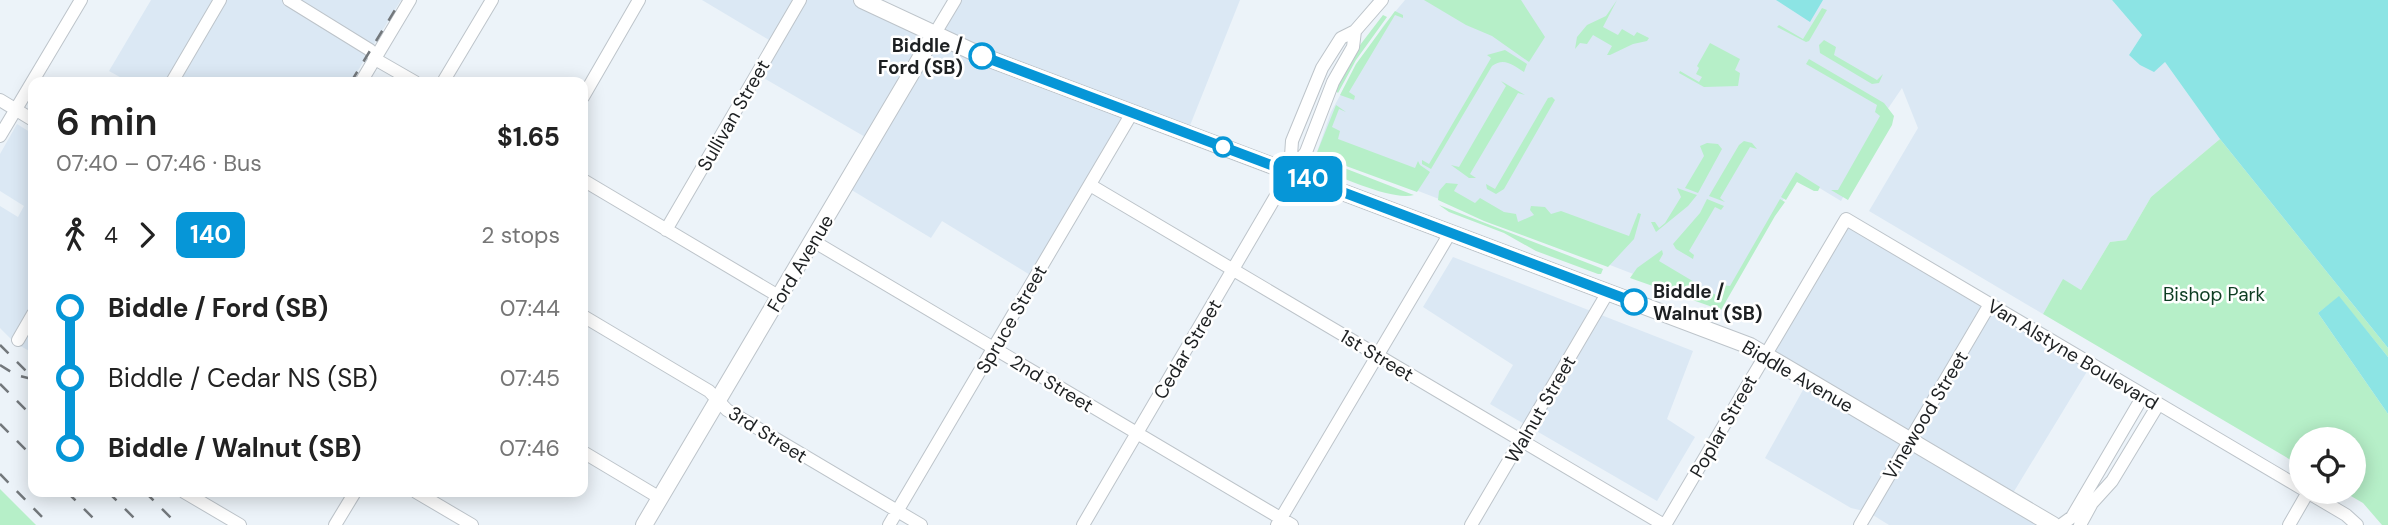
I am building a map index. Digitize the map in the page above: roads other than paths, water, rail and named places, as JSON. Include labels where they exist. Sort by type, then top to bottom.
[{"type":"main road","name":"Biddle Avenue","points":[[862,0],[982,56],[1750,346],[2053,525]]},
{"type":"main road","name":"Ford Avenue","points":[[644,525],[934,34]]},
{"type":"street","points":[[36,77],[81,0]]},
{"type":"street","points":[[175,77],[220,0]]},
{"type":"street","points":[[289,0],[370,50],[375,59],[406,77]]},
{"type":"street","points":[[364,77],[410,0]]},
{"type":"street","points":[[446,77],[492,0]]},
{"type":"street","points":[[588,88],[639,0]]},
{"type":"street","name":"Sullivan Street","points":[[666,230],[800,0]]},
{"type":"street","name":"Ford Avenue","points":[[934,34],[955,0]]},
{"type":"street","points":[[1290,172],[1292,141],[1317,79],[1340,38],[1355,31],[1382,0]]},
{"type":"street","points":[[0,136],[28,90]]},
{"type":"street","points":[[0,100],[28,117]]},
{"type":"street","name":"Spruce Street","points":[[889,525],[1132,113]]},
{"type":"street","name":"Cedar Street","points":[[1083,525],[1290,172]]},
{"type":"street","points":[[588,183],[780,297]]},
{"type":"street","name":"1st Street","points":[[1090,185],[1664,525]]},
{"type":"street","name":"Van Alstyne Boulevard","points":[[1846,219],[2289,481]]},
{"type":"street","name":"Poplar Street","points":[[1664,525],[1846,219]]},
{"type":"street","points":[[1283,523],[1450,233]]},
{"type":"street","name":"2nd Street","points":[[813,241],[1283,523]]},
{"type":"street","name":"Walnut Street","points":[[1471,525],[1608,292]]},
{"type":"street","name":"Vinewood Street","points":[[1860,525],[1990,304]]},
{"type":"street","name":"3rd Street","points":[[588,319],[709,391],[727,410],[921,525]]},
{"type":"street","points":[[18,340],[28,323]]},
{"type":"street","points":[[2061,525],[2072,517],[2143,396]]},
{"type":"street","points":[[2080,525],[2092,503],[2112,481],[2158,405]]},
{"type":"street","points":[[588,455],[660,498]]},
{"type":"street","points":[[192,497],[240,525]]},
{"type":"street","points":[[335,525],[352,497]]},
{"type":"street","points":[[424,497],[472,525]]},
{"type":"street","points":[[2289,525],[2301,504]]},
{"type":"street","points":[[2328,504],[2357,525]]},
{"type":"water","points":[[1776,0],[1823,0],[1810,22]]},
{"type":"water","points":[[2112,0],[2388,0],[2388,348],[2220,139],[2165,62],[2154,72],[2129,55],[2142,35]]},
{"type":"water","points":[[2339,296],[2388,357],[2388,414],[2318,313]]},
{"type":"railway","points":[[354,77],[401,0]]},
{"type":"railway","points":[[0,345],[28,373]]},
{"type":"railway","points":[[0,365],[16,375],[28,378]]},
{"type":"railway","points":[[0,384],[28,412]]},
{"type":"railway","points":[[0,424],[28,452]]},
{"type":"railway","points":[[0,474],[50,525]]},
{"type":"railway","points":[[72,497],[100,525]]},
{"type":"railway","points":[[113,497],[141,525]]},
{"type":"railway","points":[[150,497],[178,525]]},
{"type":"place","name":"Biddle / Ford (SB)","points":[[982,56]]},
{"type":"place","name":"Biddle / Walnut (SB)","points":[[1634,302]]},
{"type":"park label","name":"Bishop Park","points":[[2214,294]]}]
